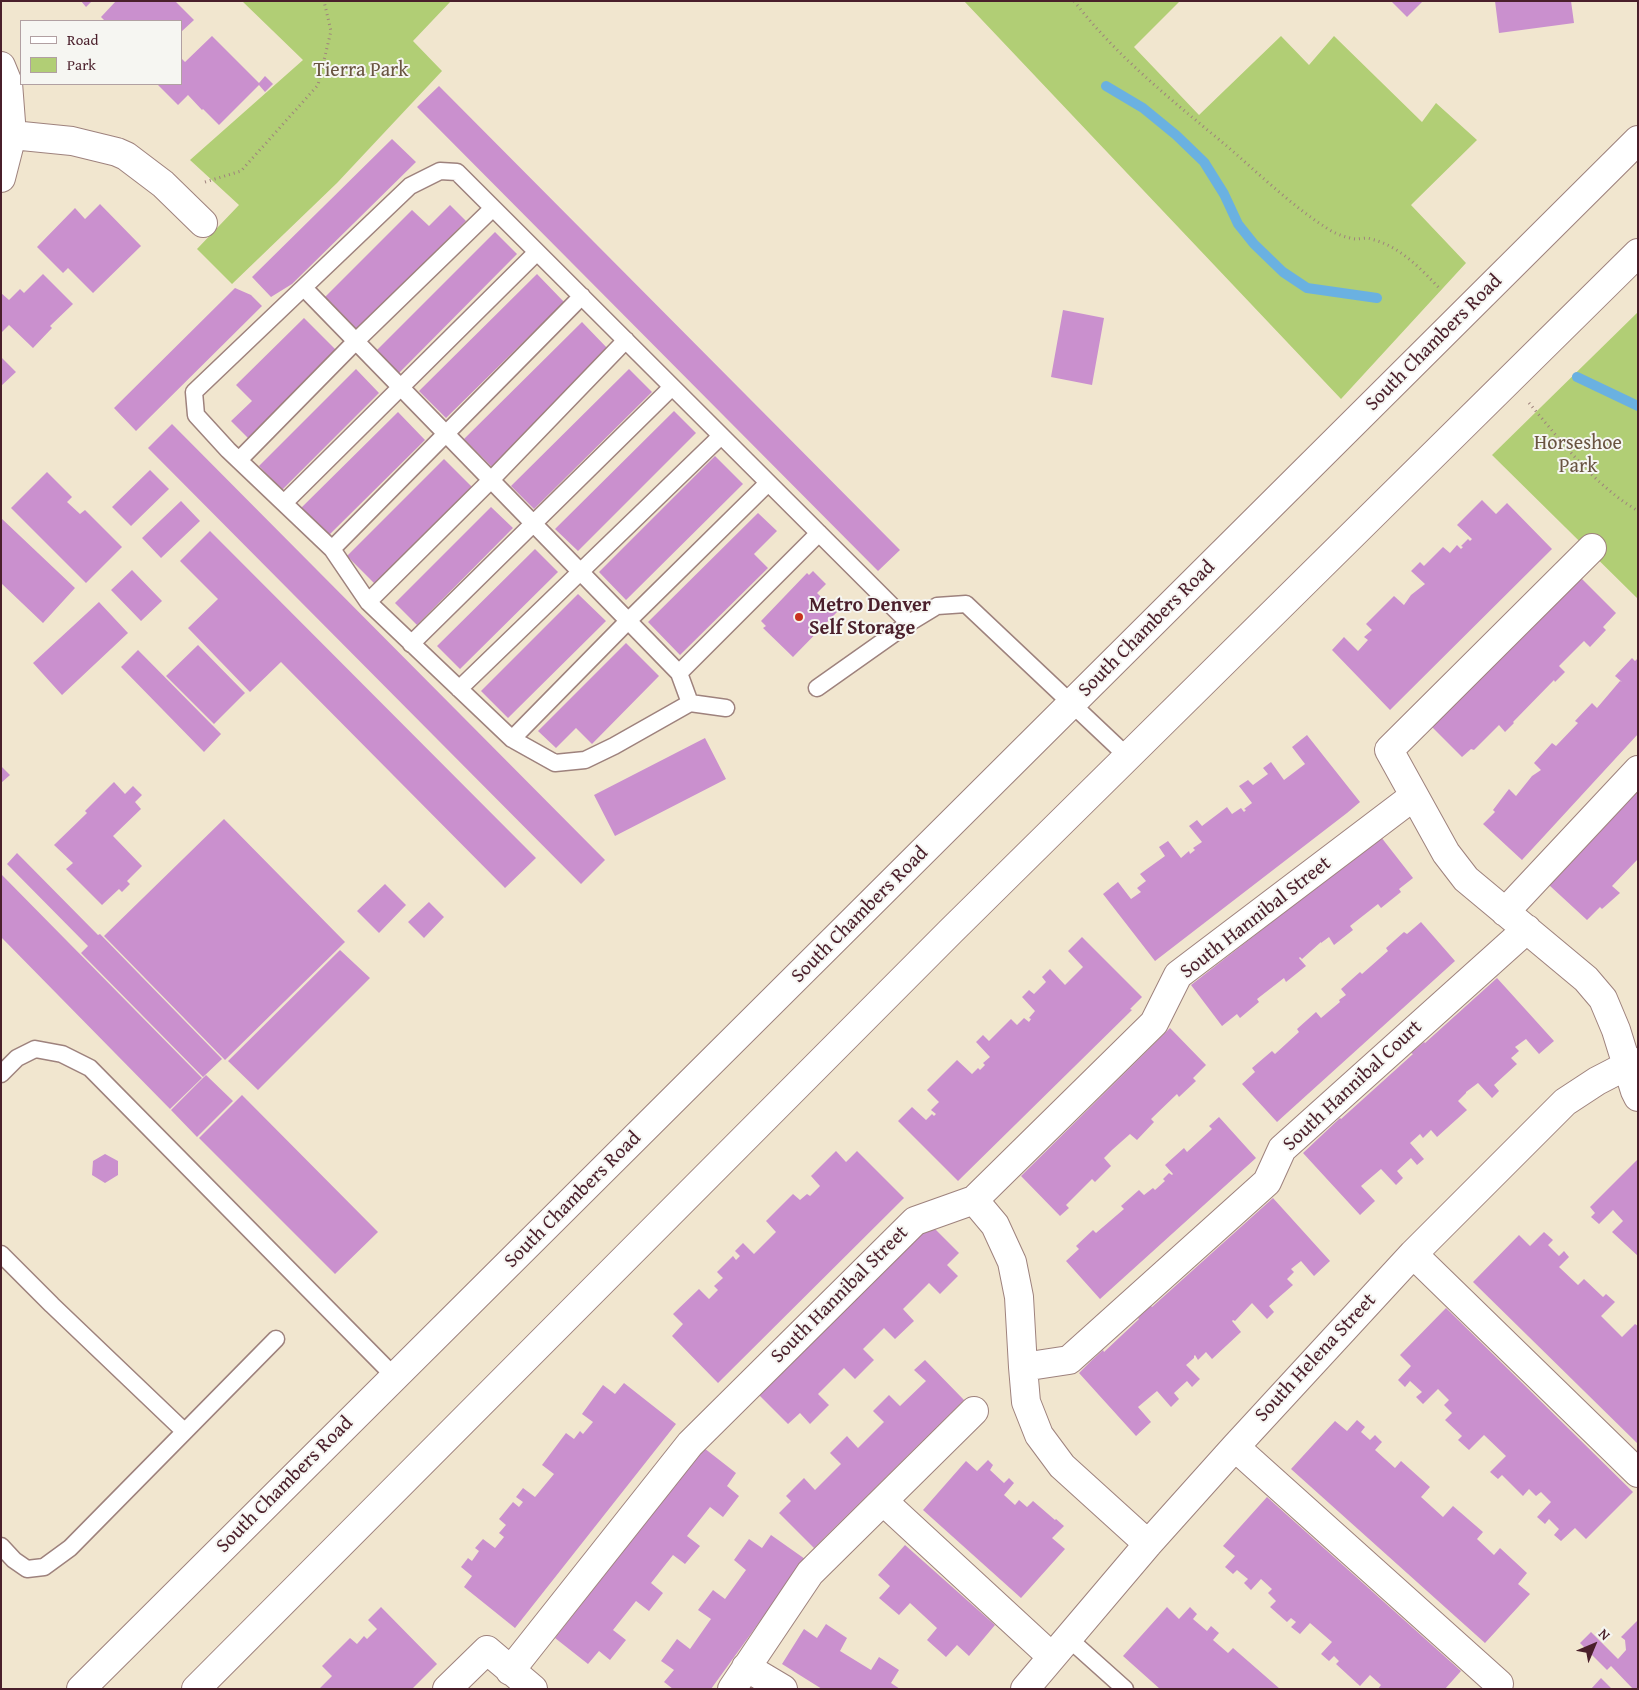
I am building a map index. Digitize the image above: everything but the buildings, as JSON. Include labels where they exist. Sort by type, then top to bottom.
[{"type":"street","points":[[1,66],[8,83],[12,135],[1,178]]},
{"type":"street","points":[[12,135],[72,141],[117,152],[126,156],[163,184],[194,214]]},
{"type":"street","name":"South Chambers Road","points":[[81,1689],[1638,140]]},
{"type":"street","points":[[196,1689],[1127,756],[1638,253]]},
{"type":"street","points":[[1592,548],[1389,750],[1446,853],[1466,878],[1586,979],[1603,999],[1632,1064],[1638,1097]]},
{"type":"street","points":[[1505,912],[1638,770]]},
{"type":"street","name":"South Hannibal Street","points":[[510,1671],[690,1444],[915,1221],[974,1200],[1154,1023],[1178,975],[1414,796]]},
{"type":"street","name":"South Hannibal Court","points":[[1023,1367],[1069,1360],[1267,1182],[1282,1149],[1526,929]]},
{"type":"street","name":"South Helena Street","points":[[1025,1689],[1148,1544],[1413,1254],[1565,1102],[1597,1081],[1632,1064]]},
{"type":"street","points":[[974,1200],[995,1225],[1012,1262],[1019,1297],[1026,1402],[1040,1435],[1062,1466],[1148,1544]]},
{"type":"street","points":[[1413,1254],[1638,1473]]},
{"type":"street","points":[[783,1689],[739,1678],[810,1573],[974,1411]]},
{"type":"street","points":[[1235,1447],[1499,1684]]},
{"type":"street","points":[[883,1501],[1060,1647]]},
{"type":"street","points":[[447,1689],[487,1650],[533,1689]]},
{"type":"lane","points":[[726,708],[690,703],[614,746],[585,760],[555,762],[512,739],[368,602],[332,549],[239,460],[196,415],[194,392],[410,186],[440,171],[457,172],[909,623]]},
{"type":"lane","points":[[239,460],[355,342],[493,208]]},
{"type":"lane","points":[[284,503],[537,252]]},
{"type":"lane","points":[[304,288],[679,674],[690,703]]},
{"type":"lane","points":[[332,549],[582,296]]},
{"type":"lane","points":[[368,602],[491,480],[626,340]]},
{"type":"lane","points":[[411,644],[672,387]]},
{"type":"lane","points":[[458,689],[721,436]]},
{"type":"lane","points":[[512,739],[768,483]]},
{"type":"lane","points":[[679,674],[819,533]]},
{"type":"lane","points":[[817,688],[909,623],[938,606],[966,604],[1127,756]]},
{"type":"lane","points":[[1,1074],[17,1058],[35,1049],[62,1054],[90,1068],[395,1377]]},
{"type":"lane","points":[[1,1254],[184,1431]]},
{"type":"lane","points":[[1,1546],[14,1560],[27,1569],[44,1567],[70,1548],[276,1339]]},
{"type":"lane","points":[[1060,1647],[1125,1689]]},
{"type":"path","points":[[194,214],[206,181],[241,171],[318,85],[331,31],[324,1]]},
{"type":"path","points":[[1074,1],[1102,34],[1146,76],[1304,211],[1326,228],[1342,235],[1369,238],[1387,244],[1417,266],[1441,290]]},
{"type":"path","points":[[1528,402],[1590,474],[1619,500],[1638,511]]},
{"type":"green space","name":"Tierra Park","points":[[242,1],[451,1],[413,41],[442,71],[337,183],[232,284],[197,249],[239,205],[190,160],[303,60]]},
{"type":"green space","points":[[964,1],[1180,1],[1134,47],[1199,115],[1281,36],[1309,65],[1334,36],[1422,122],[1436,103],[1477,140],[1411,205],[1466,263],[1341,399]]},
{"type":"green space","name":"Horseshoe Park","points":[[1638,312],[1638,599],[1492,455]]},
{"type":"waterway","points":[[1106,86],[1143,108],[1176,135],[1204,162],[1224,194],[1238,224],[1254,244],[1283,272],[1307,288],[1377,298]]},
{"type":"waterway","points":[[1577,377],[1638,406]]},
{"type":"place","name":"Metro Denver Self Storage","points":[[799,617]]}]
